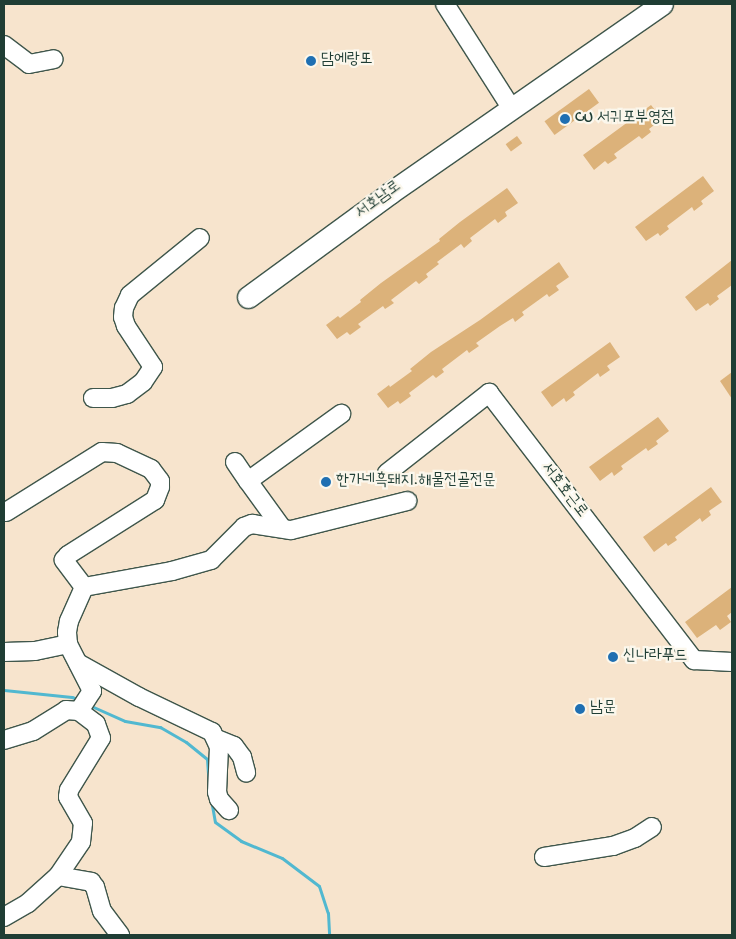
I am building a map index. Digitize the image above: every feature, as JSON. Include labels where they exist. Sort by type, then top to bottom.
[{"type":"main road","name":"서호남로","points":[[248,297],[390,192],[662,4]]},
{"type":"street","points":[[446,4],[512,109]]},
{"type":"street","points":[[4,45],[29,64],[54,60]]},
{"type":"street","points":[[93,398],[112,398],[127,394],[143,382],[153,366],[126,326],[123,317],[124,308],[130,295],[200,238]]},
{"type":"street","name":"서호호근로","points":[[387,473],[488,393],[694,660],[732,662]]},
{"type":"street","points":[[248,481],[340,414]]},
{"type":"street","points":[[6,512],[102,452],[117,453],[151,469],[160,481],[160,487],[155,500],[68,555],[64,560],[84,587]]},
{"type":"street","points":[[235,462],[282,528]]},
{"type":"street","points":[[84,587],[172,571],[211,560],[244,527],[252,524],[291,530],[302,529],[407,501]]},
{"type":"street","points":[[4,740],[33,731],[66,710],[83,706],[92,691],[68,644],[67,632],[69,621],[84,587]]},
{"type":"street","points":[[4,652],[35,651],[68,644]]},
{"type":"street","points":[[77,663],[139,697],[212,732],[217,739],[219,747],[216,792],[219,799],[229,810]]},
{"type":"street","points":[[4,917],[28,903],[58,876],[82,842],[83,823],[68,797],[69,790],[102,738],[96,724],[83,706]]},
{"type":"street","points":[[217,739],[234,746],[242,757],[246,772]]},
{"type":"street","points":[[544,857],[612,846],[635,838],[652,827]]},
{"type":"street","points":[[58,876],[91,882],[95,887],[102,911],[120,935]]},
{"type":"building","points":[[589,89],[599,103],[554,135],[545,121]]},
{"type":"building","points":[[651,105],[662,119],[649,129],[651,132],[642,139],[639,136],[614,154],[617,158],[608,164],[605,161],[594,170],[583,155]]},
{"type":"building","points":[[517,136],[522,143],[511,152],[506,144]]},
{"type":"building","points":[[703,176],[714,191],[701,201],[703,204],[694,211],[692,207],[667,226],[669,229],[660,236],[658,233],[646,241],[635,227]]},
{"type":"building","points":[[507,188],[518,203],[505,212],[507,216],[498,223],[495,219],[470,238],[472,241],[464,248],[461,244],[437,262],[439,264],[426,274],[428,277],[419,284],[416,281],[391,300],[394,303],[385,309],[383,306],[358,324],[361,327],[350,335],[347,332],[337,339],[326,325],[338,316],[340,318],[381,283],[440,241],[439,239],[460,222]]},
{"type":"building","points":[[732,260],[732,285],[717,296],[719,299],[710,306],[708,303],[696,311],[685,297]]},
{"type":"building","points":[[559,262],[569,277],[556,286],[559,290],[549,297],[547,294],[522,312],[524,315],[515,322],[513,318],[500,326],[476,343],[479,346],[469,353],[467,350],[442,369],[444,372],[436,378],[433,375],[409,393],[411,396],[400,404],[398,401],[388,408],[377,394],[412,371],[410,369],[431,352],[480,320]]},
{"type":"building","points":[[610,342],[620,357],[607,366],[610,370],[600,377],[598,373],[573,392],[575,395],[566,402],[564,398],[552,407],[541,392]]},
{"type":"building","points":[[732,372],[732,399],[720,381]]},
{"type":"building","points":[[658,417],[669,431],[656,441],[658,444],[648,451],[646,448],[621,466],[623,469],[614,476],[612,472],[600,481],[589,467]]},
{"type":"building","points":[[711,487],[722,502],[709,511],[711,515],[702,522],[700,518],[675,537],[677,540],[668,546],[666,543],[654,552],[643,537]]},
{"type":"building","points":[[732,587],[732,612],[727,616],[731,622],[720,630],[716,625],[697,638],[685,622]]},
{"type":"waterway","points":[[4,690],[72,697],[79,700]]},
{"type":"waterway","points":[[89,705],[125,721],[160,727],[186,742],[207,759],[209,786]]},
{"type":"waterway","points":[[210,794],[215,822],[241,841],[282,858],[319,886],[328,913],[329,935]]},
{"type":"place","name":"담에랑또","points":[[311,61]]},
{"type":"place","name":"CU 서귀포부영점","points":[[565,119]]},
{"type":"place","name":"한가네흑돼지.해물전골전문","points":[[326,482]]},
{"type":"place","name":"신나라푸드","points":[[613,657]]},
{"type":"place","name":"남문","points":[[580,709]]}]
